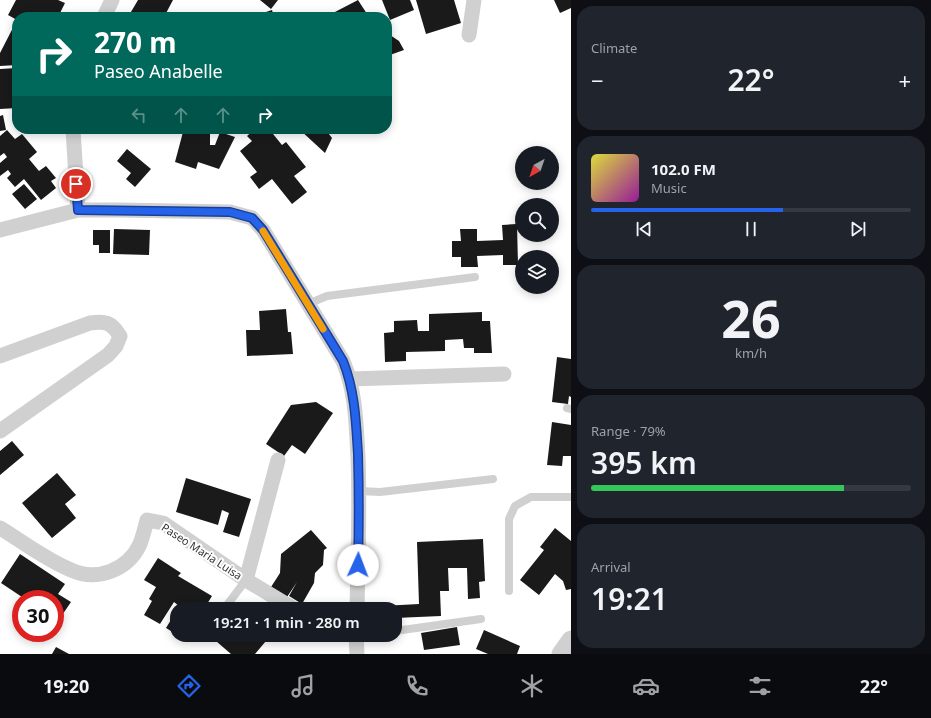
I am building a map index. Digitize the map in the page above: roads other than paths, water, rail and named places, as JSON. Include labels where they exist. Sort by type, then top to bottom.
[{"type":"street","points":[[106,12],[112,0]]},
{"type":"street","points":[[469,36],[474,0]]},
{"type":"street","points":[[73,134],[78,210]]},
{"type":"street","points":[[0,230],[78,210],[230,212],[252,218],[263,230],[343,361],[350,379],[356,421],[359,491],[357,602]]},
{"type":"street","points":[[0,356],[90,323],[102,322],[113,326],[120,336],[116,346],[108,354],[0,431]]},
{"type":"street","points":[[350,379],[504,374]]},
{"type":"street","points":[[246,580],[278,460]]},
{"type":"street","name":"Paseo Maria Luisa","points":[[0,528],[72,571],[95,575],[110,573],[126,562],[140,545],[147,520],[163,523],[246,580],[282,602]]},
{"type":"street","points":[[561,654],[571,640]]},
{"type":"street","points":[[356,642],[357,654]]},
{"type":"lane","points":[[308,304],[327,296],[475,277]]},
{"type":"lane","points":[[359,491],[380,492],[493,479]]},
{"type":"lane","points":[[509,591],[509,519],[515,506],[531,497],[571,497]]},
{"type":"lane","points":[[229,602],[246,580]]},
{"type":"lane","points":[[402,630],[482,619]]}]
